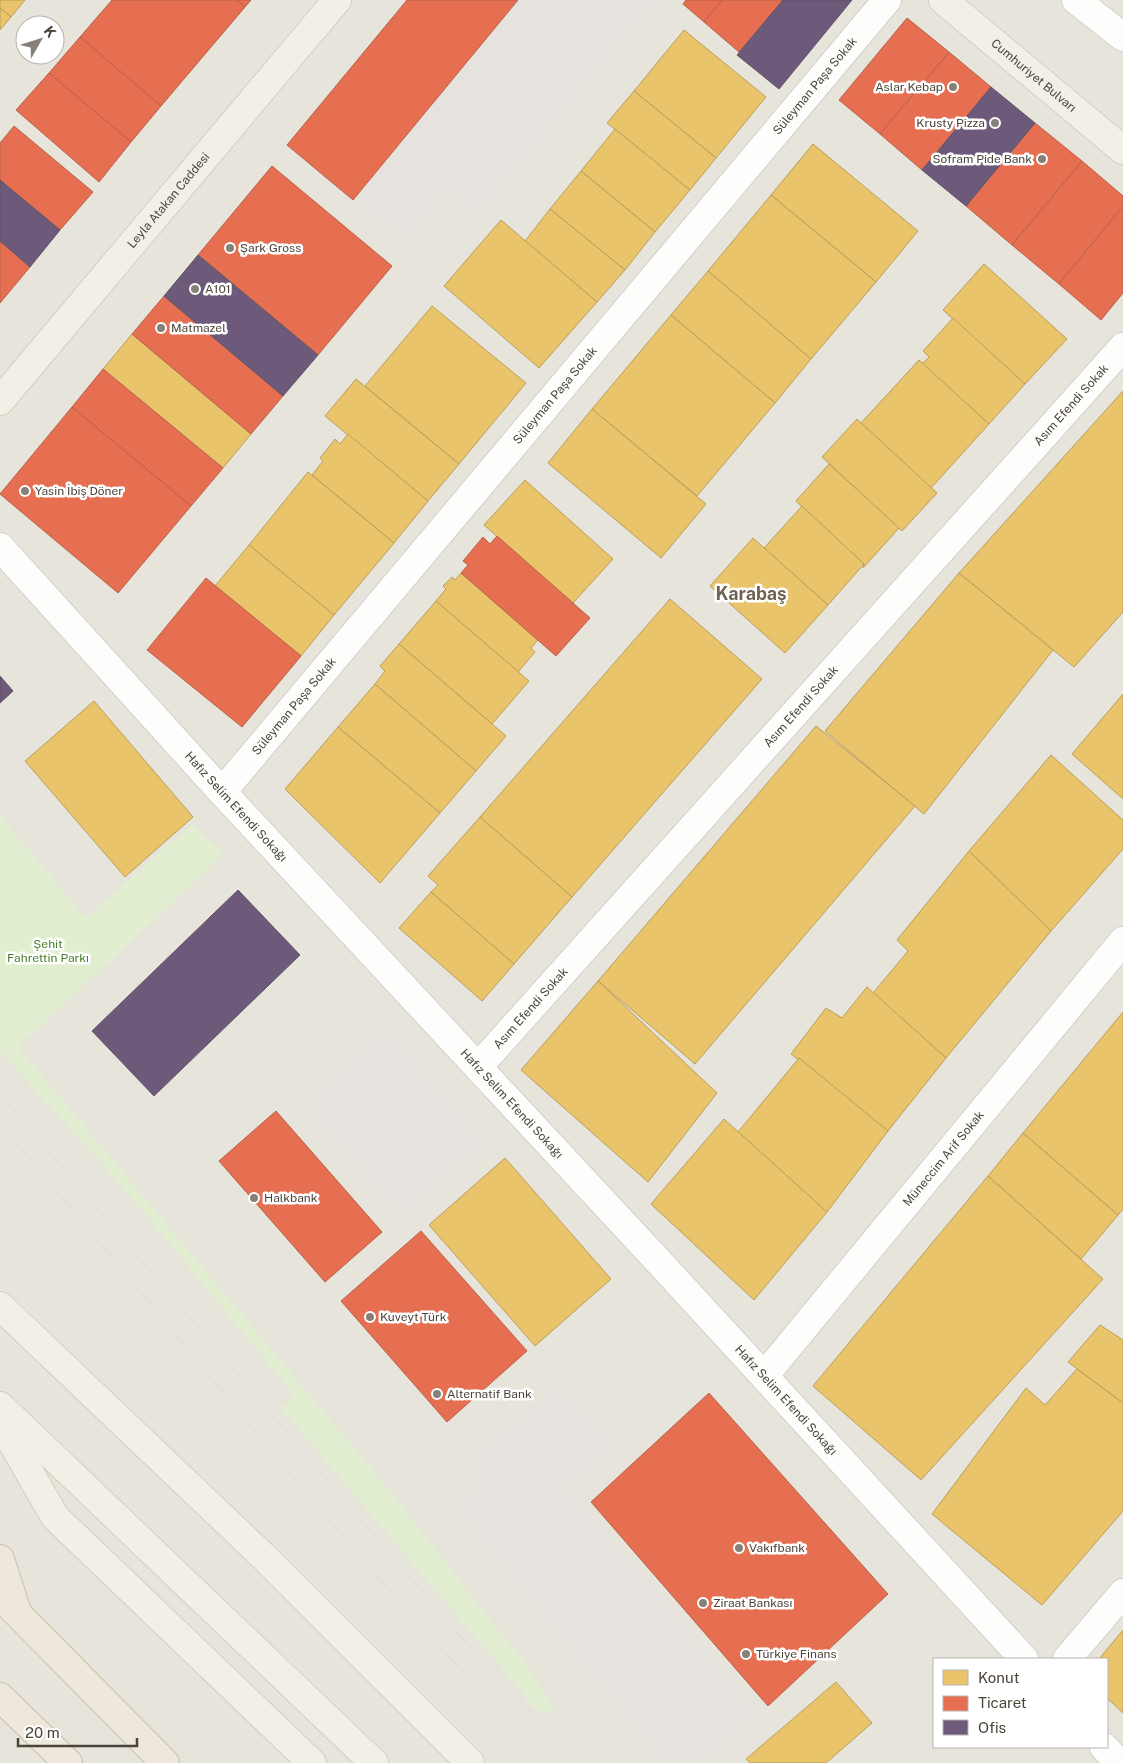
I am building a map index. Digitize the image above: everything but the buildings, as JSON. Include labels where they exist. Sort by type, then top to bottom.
[{"type":"highway","points":[[0,1559],[8,1605],[165,1763]]},
{"type":"highway","points":[[0,1698],[56,1763]]},
{"type":"highway","points":[[0,1698],[68,1763]]},
{"type":"main road","name":"Leyla Atakan Caddesi","points":[[0,401],[337,0]]},
{"type":"main road","name":"Cumhuriyet Bulvarı","points":[[943,0],[1123,150]]},
{"type":"main road","points":[[0,1306],[265,1558],[470,1763]]},
{"type":"main road","points":[[0,1406],[374,1763]]},
{"type":"main road","points":[[0,1421],[56,1517],[312,1763]]},
{"type":"street","name":"Süleyman Paşa Sokak","points":[[222,792],[887,0]]},
{"type":"street","points":[[1076,0],[1123,37]]},
{"type":"street","name":"Asım Efendi Sokak","points":[[478,1067],[1123,347]]},
{"type":"street","name":"Hafız Selim Efendi Sokağı","points":[[0,547],[222,792],[1023,1658]]},
{"type":"street","name":"Müneccim Arif Sokak","points":[[764,1376],[1123,941]]},
{"type":"street","points":[[1068,1658],[1123,1593]]},
{"type":"street","points":[[1105,1748],[1119,1763]]},
{"type":"shaded area","points":[[0,0],[1123,0],[1123,1763],[0,1763]]},
{"type":"shaded area","points":[[518,0],[657,0],[477,217],[446,191],[404,241],[353,200]]},
{"type":"shaded area","points":[[387,1027],[483,1143],[400,1217],[305,1105]]},
{"type":"shaded area","points":[[559,1384],[614,1445],[568,1488],[758,1712],[700,1763],[664,1763],[507,1574],[454,1507],[482,1479],[469,1461]]},
{"type":"green space","name":"Şehit Fahrettin Parkı","points":[[0,816],[86,918],[192,824],[224,854],[18,1047],[395,1497],[528,1666],[555,1712],[538,1711],[281,1408],[295,1396],[129,1194],[0,1051]]},
{"type":"tram line","points":[[0,1094],[459,1635],[580,1763]]},
{"type":"tram line","points":[[0,1124],[382,1582],[443,1651],[548,1763]]},
{"type":"place","name":"Aslar Kebap","points":[[953,87]]},
{"type":"place","name":"Krusty Pizza","points":[[995,123]]},
{"type":"place","name":"Sofram Pide Bank","points":[[1042,159]]},
{"type":"place","name":"Şark Gross","points":[[230,248]]},
{"type":"place","name":"A101","points":[[195,289]]},
{"type":"place","name":"Matmazel","points":[[161,328]]},
{"type":"place","name":"Yasin İbiş Döner","points":[[25,491]]},
{"type":"place","name":"Halkbank","points":[[254,1198]]},
{"type":"place","name":"Kuveyt Türk","points":[[370,1317]]},
{"type":"place","name":"Alternatif Bank","points":[[437,1394]]},
{"type":"place","name":"Vakıfbank","points":[[739,1548]]},
{"type":"place","name":"Ziraat Bankası","points":[[703,1603]]},
{"type":"place","name":"Türkiye Finans","points":[[746,1654]]},
{"type":"district","name":"Karabaş","points":[[751,594]]}]
